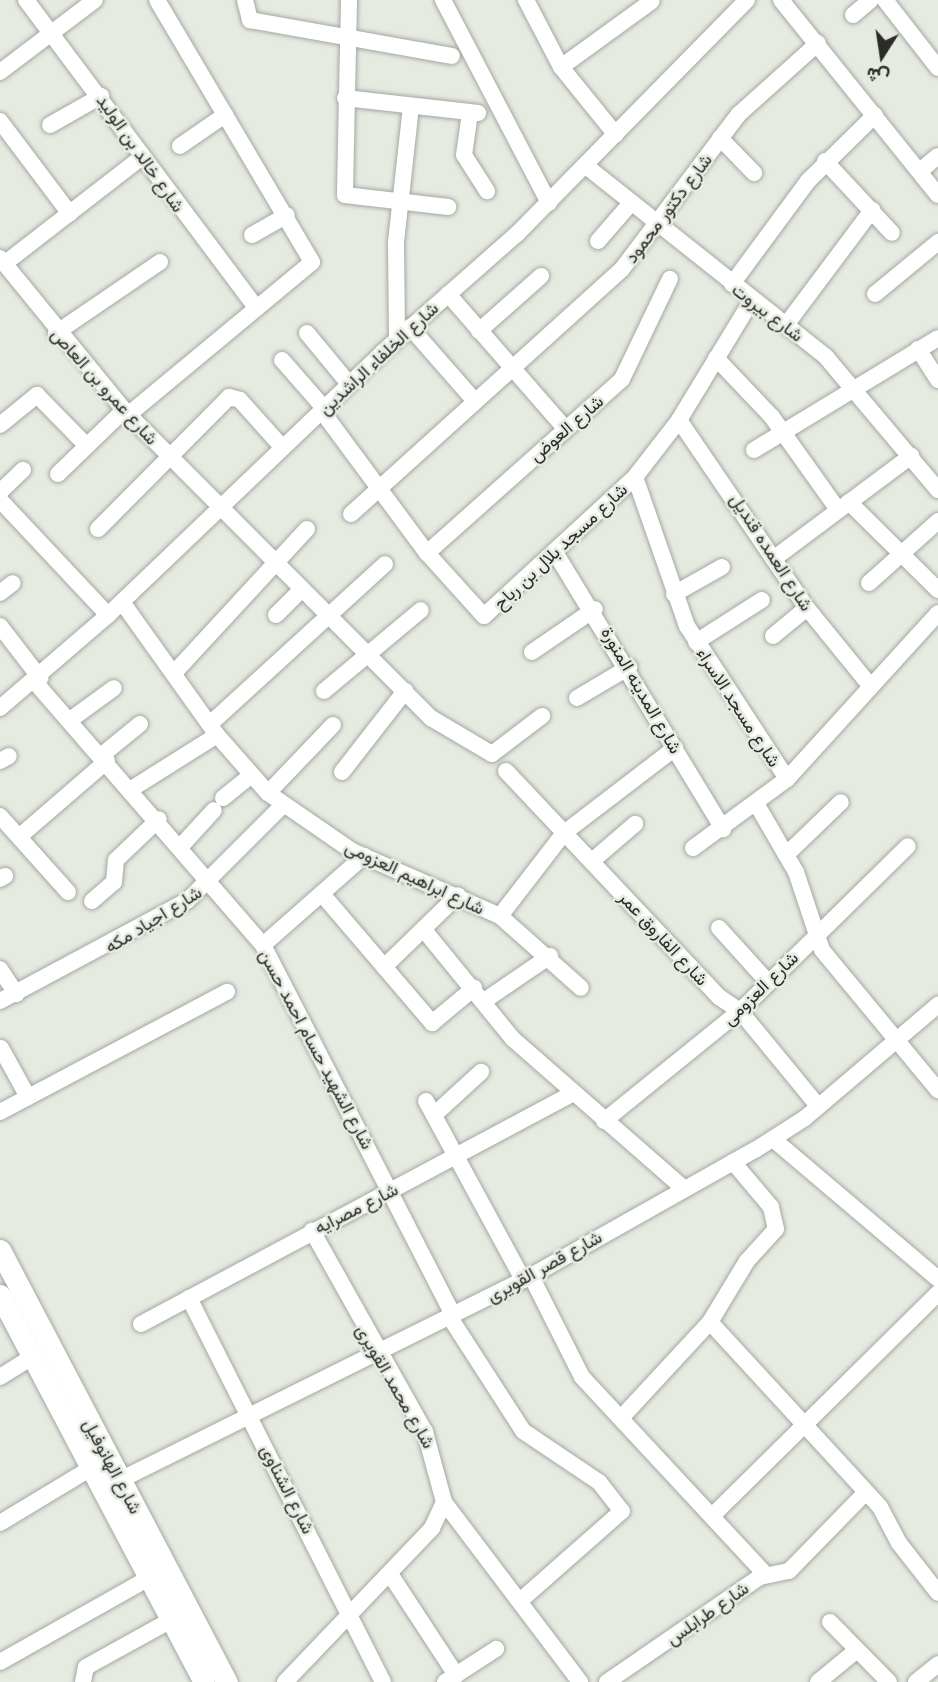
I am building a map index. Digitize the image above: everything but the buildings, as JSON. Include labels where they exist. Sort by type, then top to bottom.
[{"type":"street","name":"شارع خالد بن الوليد","points":[[26,0],[101,96],[142,157],[255,306]]},
{"type":"street","points":[[0,72],[54,34],[95,0]]},
{"type":"street","points":[[58,474],[87,446],[255,306],[305,270],[312,257],[157,0]]},
{"type":"street","points":[[245,0],[250,20],[346,41],[452,56]]},
{"type":"street","points":[[349,0],[346,41],[345,195],[448,207]]},
{"type":"street","points":[[443,0],[549,203]]},
{"type":"street","name":"شارع الخلفاء الراشدين","points":[[0,708],[37,680],[108,615],[322,409],[549,203],[747,0]]},
{"type":"street","points":[[781,0],[938,195]]},
{"type":"street","points":[[853,15],[871,0]]},
{"type":"street","points":[[885,0],[938,68]]},
{"type":"street","points":[[561,67],[652,1]]},
{"type":"street","points":[[531,2],[561,67],[616,135]]},
{"type":"street","name":"شارع دكتور محمود","points":[[351,514],[473,399],[622,269],[720,138],[764,87],[818,43]]},
{"type":"street","points":[[50,125],[101,96]]},
{"type":"street","points":[[345,99],[474,113],[464,155],[487,191]]},
{"type":"street","points":[[397,339],[400,202],[411,106]]},
{"type":"street","points":[[180,146],[225,115]]},
{"type":"street","points":[[732,284],[825,161],[874,115]]},
{"type":"street","points":[[0,121],[70,214]]},
{"type":"street","points":[[720,138],[754,173]]},
{"type":"street","points":[[920,171],[938,156]]},
{"type":"street","points":[[2,261],[70,214],[142,157]]},
{"type":"street","points":[[825,161],[892,233]]},
{"type":"street","name":"شارع بيروت","points":[[586,166],[654,226],[786,325],[856,389],[935,482]]},
{"type":"street","points":[[598,241],[630,204]]},
{"type":"street","points":[[786,325],[872,210]]},
{"type":"street","points":[[252,235],[287,215]]},
{"type":"street","points":[[875,294],[938,242]]},
{"type":"street","name":"شارع عمرو بن العاص","points":[[2,261],[56,333],[126,413],[275,563],[371,653],[431,718],[492,754],[542,716]]},
{"type":"street","points":[[56,333],[160,262]]},
{"type":"street","points":[[479,331],[541,276]]},
{"type":"street","name":"شارع العوض","points":[[427,553],[631,368],[670,279]]},
{"type":"street","points":[[448,294],[565,428]]},
{"type":"street","name":"شارع مسجد بلال بن رباح","points":[[427,553],[484,616],[556,554],[635,477],[679,420],[752,300]]},
{"type":"street","points":[[410,327],[473,399]]},
{"type":"street","points":[[307,333],[349,384]]},
{"type":"street","points":[[754,450],[938,338]]},
{"type":"street","points":[[918,349],[938,380]]},
{"type":"street","points":[[716,358],[844,506],[901,554],[938,590]]},
{"type":"street","points":[[282,360],[322,409],[377,490],[427,553]]},
{"type":"street","points":[[0,425],[37,395],[87,446]]},
{"type":"street","points":[[98,529],[169,457],[234,397],[282,447]]},
{"type":"street","name":"شارع العمده قنديل","points":[[679,420],[776,557],[807,608],[868,683]]},
{"type":"street","points":[[776,557],[911,456]]},
{"type":"street","points":[[0,492],[23,470]]},
{"type":"street","name":"شارع مسجد الاسراء","points":[[635,477],[674,594],[696,642],[787,779]]},
{"type":"street","points":[[0,500],[108,615]]},
{"type":"street","points":[[869,583],[938,520]]},
{"type":"street","points":[[174,673],[307,529]]},
{"type":"street","name":"شارع المدينه المنورة","points":[[556,554],[595,609],[723,829]]},
{"type":"street","points":[[134,788],[214,730],[329,615],[385,564]]},
{"type":"street","points":[[674,594],[722,567]]},
{"type":"street","points":[[276,615],[302,589]]},
{"type":"street","points":[[696,642],[762,600]]},
{"type":"street","name":"شارع ابراهيم العزومى","points":[[122,602],[214,730],[250,776],[268,793],[363,856],[458,895],[499,916],[550,956],[581,988]]},
{"type":"street","points":[[773,636],[807,608]]},
{"type":"street","points":[[531,652],[595,609]]},
{"type":"street","points":[[324,691],[421,610]]},
{"type":"street","points":[[693,848],[757,805],[787,779],[868,683],[938,613]]},
{"type":"street","name":"شارع الشهيد حسام احمد حسن","points":[[0,626],[37,680],[104,758],[134,788],[263,945],[390,1190],[451,1315],[523,1431],[599,1482],[622,1511],[521,1600]]},
{"type":"street","points":[[577,698],[629,667]]},
{"type":"street","points":[[70,720],[114,688]]},
{"type":"street","points":[[342,772],[405,691]]},
{"type":"street","points":[[20,836],[140,724]]},
{"type":"street","points":[[268,793],[333,725]]},
{"type":"street","points":[[499,916],[564,833],[675,748]]},
{"type":"street","name":"شارع الفاروق عمر","points":[[506,771],[719,997],[740,1010],[818,1106]]},
{"type":"street","points":[[182,845],[218,804],[250,776]]},
{"type":"street","points":[[786,855],[841,802]]},
{"type":"street","name":"شارع اجياد مكه","points":[[0,1002],[97,955],[212,880],[283,805]]},
{"type":"street","points":[[757,805],[786,855],[816,934],[841,978],[938,1090]]},
{"type":"street","points":[[0,816],[68,892]]},
{"type":"street","points":[[92,901],[114,882],[116,860],[159,819]]},
{"type":"street","points":[[592,861],[635,824]]},
{"type":"street","name":"شارع العزومى","points":[[604,1121],[740,1010],[766,981],[908,846]]},
{"type":"street","points":[[263,945],[363,856]]},
{"type":"street","points":[[322,894],[432,1023],[474,988]]},
{"type":"street","points":[[384,967],[458,895]]},
{"type":"street","points":[[719,928],[766,981]]},
{"type":"street","points":[[424,930],[484,1001],[572,1094],[683,1188]]},
{"type":"street","points":[[484,1001],[550,956]]},
{"type":"street","points":[[0,969],[16,994]]},
{"type":"street","points":[[0,1112],[227,992]]},
{"type":"street","name":"شارع قصر القويرى","points":[[120,1480],[527,1278],[773,1139],[818,1106],[938,1005]]},
{"type":"street","points":[[1,1048],[28,1097]]},
{"type":"street","points":[[481,1072],[430,1108],[457,1158],[576,1368],[766,1575]]},
{"type":"street","name":"شارع مصرايه","points":[[141,1324],[390,1190],[457,1158],[572,1094]]},
{"type":"street","points":[[773,1139],[938,1279]]},
{"type":"street","points":[[621,1418],[710,1322],[777,1222],[733,1162]]},
{"type":"street","name":"شارع محمد القويرى","points":[[312,1231],[376,1351],[425,1432],[444,1502]]},
{"type":"street","name":"شارع الهانوفيل","points":[[0,1250],[227,1682]]},
{"type":"street","points":[[712,1516],[807,1427],[938,1293]]},
{"type":"street","name":"شارع الهانوفيل","points":[[0,1295],[204,1682]]},
{"type":"street","name":"شارع الشناوى","points":[[188,1298],[353,1614],[383,1682]]},
{"type":"street","points":[[710,1322],[866,1492],[938,1593]]},
{"type":"street","points":[[0,1377],[33,1356]]},
{"type":"street","points":[[0,1523],[91,1468]]},
{"type":"street","name":"شارع طرابلس","points":[[607,1682],[766,1575],[789,1571],[866,1492]]},
{"type":"street","points":[[285,1682],[353,1614],[432,1528],[444,1502],[521,1600],[572,1679]]},
{"type":"street","points":[[390,1574],[450,1678],[495,1649]]},
{"type":"street","points":[[0,1662],[149,1578]]},
{"type":"street","points":[[83,1682],[86,1667],[172,1620]]},
{"type":"street","points":[[830,1622],[889,1682]]},
{"type":"street","points":[[818,1682],[857,1650]]},
{"type":"street","points":[[916,1682],[938,1664]]}]
